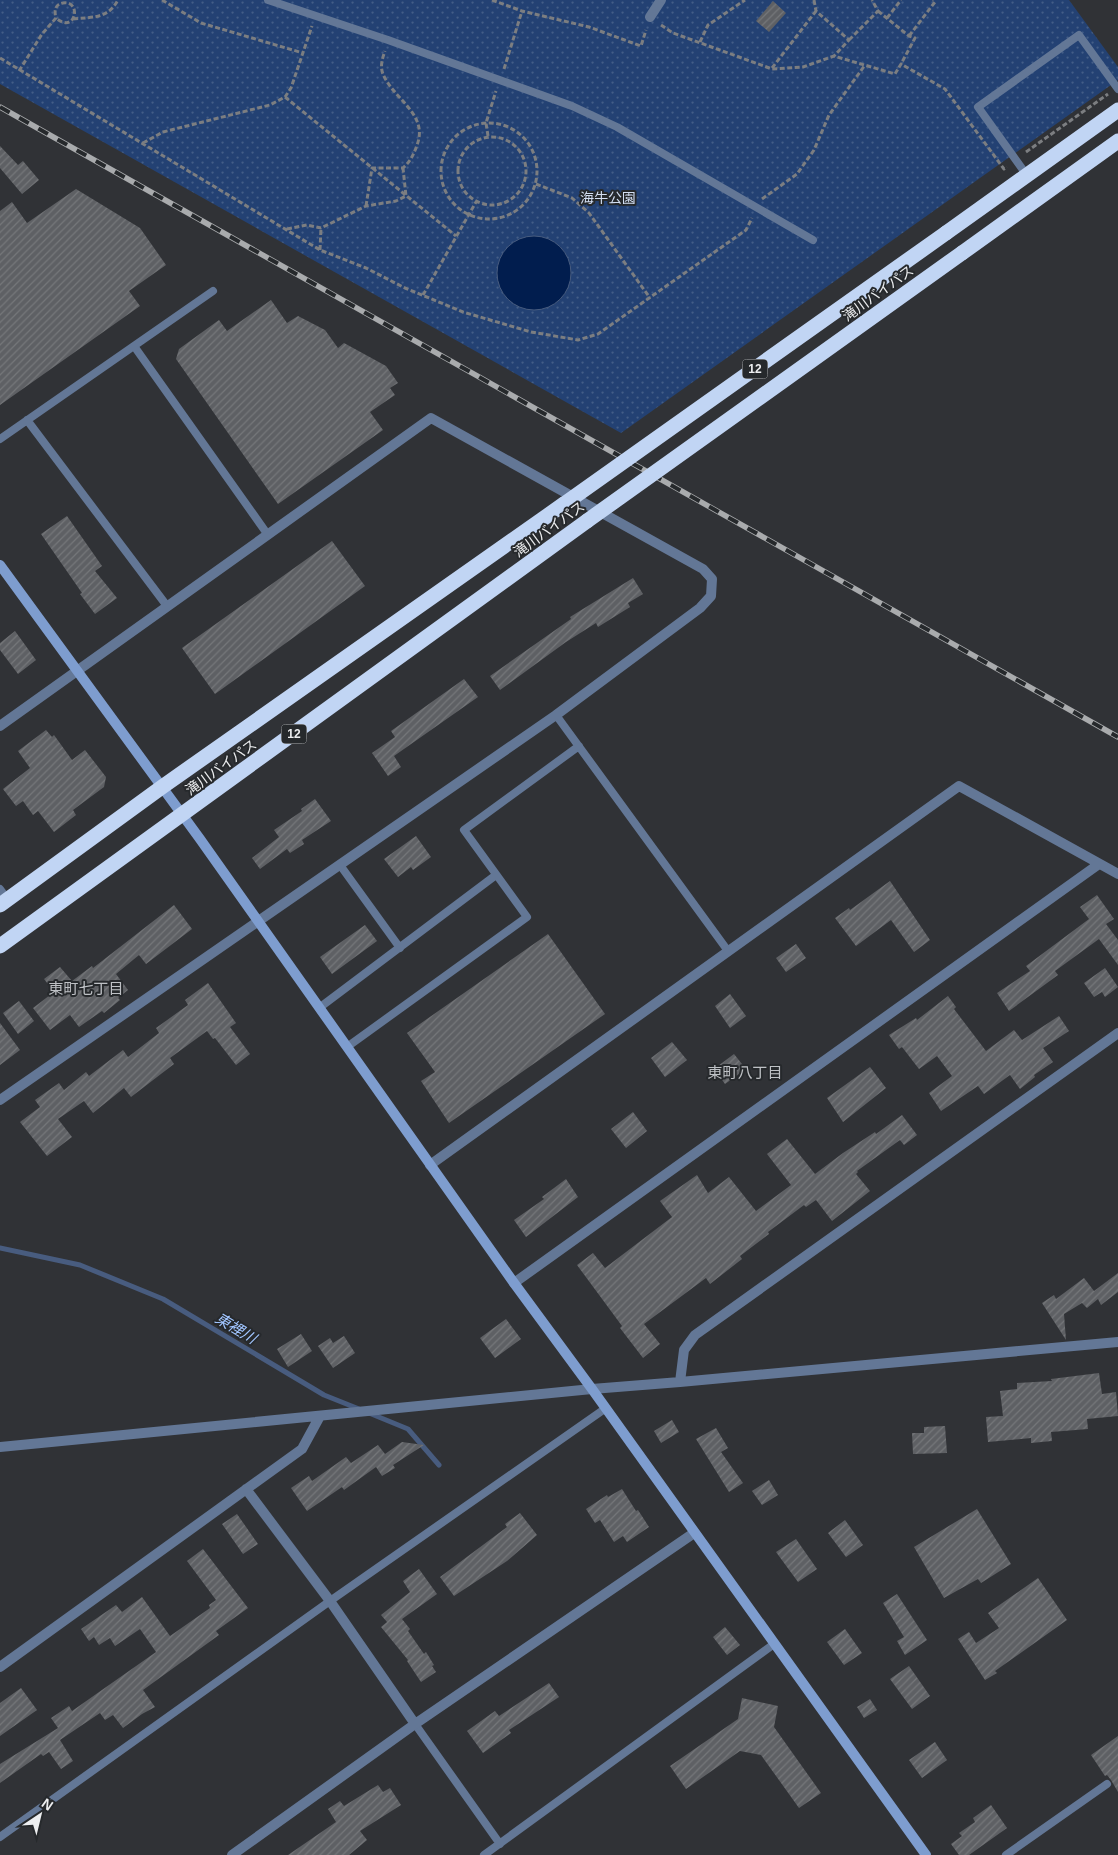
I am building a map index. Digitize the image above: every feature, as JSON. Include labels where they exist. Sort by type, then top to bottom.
[{"type":"highway","name":"滝川バイパス","points":[[3,898],[564,504],[1118,110]]},
{"type":"highway","name":"滝川バイパス","points":[[0,946],[587,521],[1118,141]]},
{"type":"street","points":[[650,17],[661,0]]},
{"type":"street","points":[[0,726],[431,418],[704,569],[712,579],[711,596],[700,608],[556,714],[0,1100]]},
{"type":"street","points":[[0,564],[258,921],[514,1284],[606,1408],[926,1855]]},
{"type":"street","points":[[430,1164],[959,786],[1118,874]]},
{"type":"street","points":[[514,1284],[1099,864]]},
{"type":"street","points":[[680,1382],[684,1350],[694,1335],[1118,1033]]},
{"type":"street","points":[[0,1447],[592,1389],[1118,1342]]},
{"type":"street","points":[[0,1667],[302,1449],[320,1416]]},
{"type":"street","points":[[246,1489],[330,1601],[415,1724]]},
{"type":"street","points":[[232,1855],[415,1724],[694,1533]]},
{"type":"lane","points":[[268,0],[388,40],[572,106],[617,127],[813,240]]},
{"type":"lane","points":[[1026,174],[978,108],[1079,35],[1117,88]]},
{"type":"lane","points":[[0,439],[214,291]]},
{"type":"lane","points":[[134,346],[268,534]]},
{"type":"lane","points":[[27,420],[167,606]]},
{"type":"lane","points":[[556,714],[728,951]]},
{"type":"lane","points":[[347,1047],[527,916],[464,830],[579,746]]},
{"type":"lane","points":[[340,864],[400,948]]},
{"type":"lane","points":[[319,1008],[496,875]]},
{"type":"lane","points":[[0,1837],[330,1601],[606,1408]]},
{"type":"lane","points":[[484,1855],[774,1644]]},
{"type":"lane","points":[[415,1724],[500,1844]]},
{"type":"lane","points":[[1006,1855],[1108,1784]]},
{"type":"path","points":[[73,19],[75,13],[73,6],[68,2],[62,1],[56,6],[54,12],[56,18],[61,22],[67,22],[73,19],[98,17],[113,9],[118,0]]},
{"type":"path","points":[[162,0],[201,23],[303,53]]},
{"type":"path","points":[[492,0],[522,11],[589,27],[641,46],[650,17],[673,33],[772,69],[803,67],[834,56],[878,11]]},
{"type":"path","points":[[700,42],[708,25],[745,0]]},
{"type":"path","points":[[814,0],[816,11],[849,40]]},
{"type":"path","points":[[834,56],[895,74],[914,38],[878,11],[872,0]]},
{"type":"path","points":[[887,18],[901,0]]},
{"type":"path","points":[[909,36],[935,2],[933,0]]},
{"type":"path","points":[[772,69],[816,11]]},
{"type":"path","points":[[143,143],[163,132],[270,105],[285,97],[291,88],[316,15]]},
{"type":"path","points":[[19,71],[42,34],[56,18]]},
{"type":"path","points":[[372,168],[403,168],[408,163],[421,136],[418,122],[409,107],[383,74],[382,62],[388,40]]},
{"type":"path","points":[[0,58],[320,250],[366,268],[405,288],[463,312],[531,332],[578,340],[598,334],[746,230],[764,196],[797,174],[814,150],[830,115],[865,65]]},
{"type":"path","points":[[901,64],[945,89],[1004,170],[1117,88]]},
{"type":"path","points":[[285,97],[456,236]]},
{"type":"path","points":[[486,123],[502,124],[516,131],[528,142],[536,156],[538,172],[536,184],[527,202],[515,212],[500,218],[484,219],[468,214],[454,204],[444,189],[441,171],[444,153],[454,138],[468,127],[486,123]]},
{"type":"path","points":[[488,136],[505,139],[519,148],[526,164],[526,180],[518,195],[504,204],[487,206],[476,202],[471,200],[460,187],[457,170],[461,154],[472,142],[488,136]]},
{"type":"path","points":[[366,206],[372,168]]},
{"type":"path","points":[[403,168],[406,196]]},
{"type":"path","points":[[536,184],[572,198],[589,213],[650,298]]},
{"type":"path","points":[[287,229],[307,225],[321,228],[366,206],[396,201],[406,196]]},
{"type":"path","points":[[423,295],[476,202]]},
{"type":"path","points":[[320,250],[321,228]]},
{"type":"green space","name":"海牛公園","points":[[0,0],[1069,0],[1118,67],[1118,80],[621,433],[0,84]]},
{"type":"shaded area","points":[[527,236],[541,236],[555,242],[565,252],[571,266],[571,280],[565,294],[555,304],[541,310],[527,310],[513,304],[503,294],[497,280],[497,266],[503,252],[513,242]]},
{"type":"building","points":[[773,1],[786,13],[769,32],[756,21]]},
{"type":"building","points":[[0,146],[18,165],[23,161],[39,180],[22,194],[0,168]]},
{"type":"building","points":[[76,189],[140,228],[166,265],[129,291],[140,306],[0,405],[0,211],[12,202],[27,223]]},
{"type":"building","points":[[271,300],[287,323],[298,316],[325,330],[338,348],[344,343],[386,366],[398,383],[390,388],[395,395],[370,412],[383,430],[278,504],[176,359],[179,349],[219,320],[227,331]]},
{"type":"building","points":[[67,516],[102,566],[95,571],[117,598],[95,614],[41,534]]},
{"type":"building","points":[[332,541],[365,586],[215,694],[182,648]]},
{"type":"building","points":[[633,578],[643,594],[628,603],[630,607],[598,627],[596,623],[566,642],[500,690],[490,676],[571,619],[570,617]]},
{"type":"building","points":[[15,631],[36,660],[18,674],[0,650],[0,643]]},
{"type":"building","points":[[464,679],[478,697],[394,756],[401,767],[388,776],[372,753],[395,737],[391,731]]},
{"type":"building","points":[[46,730],[52,737],[54,735],[72,760],[85,750],[106,777],[104,787],[73,810],[76,815],[54,832],[38,811],[33,815],[23,801],[16,806],[3,789],[30,768],[18,751]]},
{"type":"building","points":[[315,799],[331,821],[302,840],[304,844],[290,853],[287,849],[260,869],[252,858],[279,837],[274,830],[302,811],[301,809]]},
{"type":"building","points":[[416,836],[431,857],[413,870],[411,867],[398,877],[384,859]]},
{"type":"building","points":[[890,881],[930,940],[914,952],[891,920],[856,946],[835,918],[849,908],[850,910]]},
{"type":"building","points":[[1097,895],[1114,919],[1106,924],[1118,940],[1118,965],[1099,939],[1055,971],[1058,975],[1009,1011],[997,993],[1030,971],[1026,966],[1089,919],[1080,907]]},
{"type":"building","points":[[174,905],[192,929],[146,964],[139,955],[116,974],[128,990],[118,998],[120,1000],[104,1013],[102,1011],[79,1027],[70,1015],[50,1030],[33,1008],[54,992],[44,979],[60,967],[72,981],[92,966],[93,968]]},
{"type":"building","points":[[365,925],[377,941],[332,974],[320,957]]},
{"type":"building","points":[[548,934],[605,1014],[449,1123],[421,1081],[435,1072],[407,1033]]},
{"type":"building","points":[[796,944],[806,958],[786,972],[776,958]]},
{"type":"building","points":[[1105,968],[1118,987],[1105,997],[1102,992],[1094,997],[1084,983]]},
{"type":"building","points":[[208,983],[236,1023],[230,1027],[250,1054],[236,1065],[215,1038],[213,1039],[207,1031],[170,1058],[174,1064],[131,1097],[124,1088],[93,1113],[84,1101],[58,1119],[72,1137],[47,1156],[20,1122],[40,1107],[35,1100],[59,1083],[64,1090],[86,1072],[89,1076],[123,1050],[128,1057],[159,1033],[156,1028],[188,1005],[185,1000]]},
{"type":"building","points":[[730,994],[746,1016],[730,1028],[715,1006]]},
{"type":"building","points":[[948,996],[956,1007],[954,1009],[986,1051],[1014,1030],[1022,1040],[1059,1016],[1069,1031],[1043,1048],[1053,1062],[1034,1075],[1035,1077],[1020,1089],[1010,1075],[984,1094],[978,1086],[941,1111],[929,1093],[952,1076],[937,1056],[919,1069],[902,1047],[899,1049],[889,1035],[916,1018],[917,1020]]},
{"type":"building","points":[[19,1001],[34,1021],[18,1034],[3,1013]]},
{"type":"building","points":[[0,1023],[20,1050],[0,1065]]},
{"type":"building","points":[[672,1042],[687,1060],[665,1077],[651,1058]]},
{"type":"building","points":[[734,1054],[746,1069],[725,1084],[714,1069]]},
{"type":"building","points":[[870,1067],[886,1088],[843,1122],[827,1098]]},
{"type":"building","points":[[633,1112],[647,1131],[626,1148],[611,1129]]},
{"type":"building","points":[[902,1115],[917,1135],[904,1145],[900,1140],[857,1171],[856,1174],[870,1191],[832,1221],[816,1200],[806,1207],[804,1205],[768,1232],[769,1234],[740,1256],[742,1259],[710,1284],[706,1278],[644,1324],[660,1344],[643,1358],[577,1265],[593,1253],[605,1268],[672,1217],[660,1201],[697,1175],[708,1193],[729,1177],[756,1211],[791,1185],[767,1154],[787,1139],[815,1174],[843,1153],[875,1132],[876,1134]]},
{"type":"building","points":[[566,1179],[578,1197],[526,1237],[514,1220],[544,1199],[542,1197]]},
{"type":"building","points":[[1118,1273],[1118,1292],[1101,1305],[1098,1299],[1087,1308],[1082,1303],[1064,1314],[1066,1340],[1042,1303],[1054,1295],[1056,1299],[1084,1278],[1094,1291]]},
{"type":"building","points":[[506,1319],[521,1339],[495,1358],[480,1338]]},
{"type":"building","points":[[301,1334],[312,1351],[288,1367],[277,1349]]},
{"type":"building","points":[[344,1336],[355,1353],[333,1368],[318,1346],[330,1338],[333,1343]]},
{"type":"building","points":[[1099,1373],[1102,1394],[1116,1392],[1118,1416],[1087,1419],[1088,1429],[1051,1432],[1052,1441],[1031,1443],[1031,1438],[988,1442],[986,1417],[1003,1416],[1000,1391],[1017,1389],[1017,1383],[1052,1381],[1051,1379]]},
{"type":"building","points":[[672,1420],[679,1432],[661,1443],[654,1431]]},
{"type":"building","points":[[945,1426],[947,1453],[913,1454],[912,1433],[924,1433],[924,1427]]},
{"type":"building","points":[[716,1428],[728,1448],[721,1452],[743,1483],[729,1492],[696,1439]]},
{"type":"building","points":[[402,1442],[424,1445],[393,1465],[395,1468],[382,1476],[376,1467],[344,1490],[342,1487],[307,1511],[291,1488],[309,1476],[312,1481],[346,1457],[351,1463],[378,1445],[385,1454]]},
{"type":"building","points":[[769,1480],[778,1495],[762,1505],[752,1491]]},
{"type":"building","points":[[622,1489],[649,1527],[627,1542],[623,1536],[614,1542],[600,1520],[595,1523],[586,1509],[607,1495],[608,1497]]},
{"type":"building","points":[[977,1509],[1011,1564],[981,1583],[978,1579],[944,1598],[914,1547]]},
{"type":"building","points":[[520,1513],[537,1535],[507,1561],[454,1596],[440,1577],[507,1527],[505,1524]]},
{"type":"building","points":[[237,1514],[258,1544],[243,1554],[222,1524]]},
{"type":"building","points":[[845,1520],[863,1545],[846,1557],[828,1533]]},
{"type":"building","points":[[796,1539],[817,1569],[798,1582],[776,1552]]},
{"type":"building","points":[[203,1549],[248,1608],[216,1631],[219,1635],[143,1690],[155,1707],[123,1728],[113,1715],[105,1720],[100,1713],[60,1740],[73,1761],[61,1769],[49,1752],[43,1756],[41,1754],[0,1783],[0,1764],[58,1728],[51,1718],[69,1706],[72,1711],[156,1652],[140,1629],[115,1646],[110,1638],[99,1645],[94,1637],[89,1641],[81,1629],[116,1605],[122,1612],[142,1597],[170,1636],[210,1608],[209,1605],[216,1600],[187,1561]]},
{"type":"building","points":[[419,1569],[437,1594],[402,1619],[424,1654],[426,1652],[434,1665],[432,1666],[436,1672],[421,1682],[408,1660],[381,1627],[387,1622],[381,1615],[410,1592],[403,1581]]},
{"type":"building","points":[[1038,1578],[1067,1620],[985,1680],[958,1639],[969,1632],[976,1643],[999,1628],[988,1613]]},
{"type":"building","points":[[897,1594],[927,1640],[905,1655],[897,1641],[904,1637],[883,1603]]},
{"type":"building","points":[[725,1627],[740,1645],[727,1655],[713,1637]]},
{"type":"building","points":[[845,1629],[862,1653],[844,1665],[827,1642]]},
{"type":"building","points":[[909,1666],[930,1696],[912,1709],[890,1679]]},
{"type":"building","points":[[549,1683],[559,1697],[509,1730],[511,1733],[483,1753],[467,1731],[495,1711],[499,1716]]},
{"type":"building","points":[[21,1688],[37,1710],[0,1736],[0,1703]]},
{"type":"building","points":[[742,1698],[778,1706],[774,1727],[821,1793],[799,1808],[761,1755],[740,1751],[686,1789],[670,1766],[738,1719]]},
{"type":"building","points":[[870,1699],[877,1710],[864,1718],[857,1707]]},
{"type":"building","points":[[1118,1736],[1118,1792],[1091,1755]]},
{"type":"building","points":[[935,1742],[947,1760],[922,1778],[909,1760]]},
{"type":"building","points":[[378,1785],[383,1792],[390,1788],[401,1805],[360,1831],[367,1840],[349,1855],[288,1855],[336,1822],[328,1809],[340,1801],[344,1806]]},
{"type":"building","points":[[991,1805],[1007,1828],[969,1855],[959,1855],[951,1844],[962,1836],[959,1833],[975,1822],[973,1818]]},
{"type":"waterway","name":"東裡川","points":[[0,1248],[80,1265],[163,1299],[324,1395],[359,1409]]},
{"type":"waterway","name":"東裡川","points":[[369,1413],[408,1429],[439,1465]]},
{"type":"railway","points":[[0,107],[1118,737]]},
{"type":"district","name":"東町七丁目","points":[[86,988]]},
{"type":"district","name":"東町八丁目","points":[[745,1072]]}]
